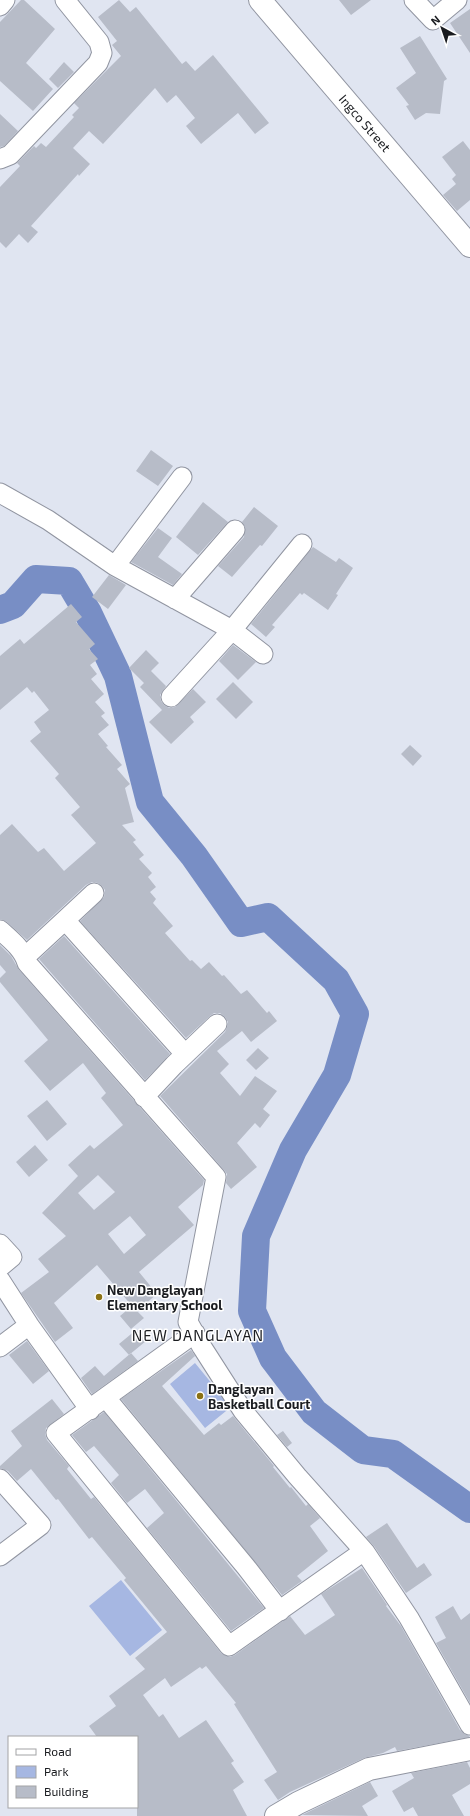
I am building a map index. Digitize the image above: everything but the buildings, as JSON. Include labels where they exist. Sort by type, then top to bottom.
[{"type":"street","points":[[0,6],[5,0]]},
{"type":"street","points":[[0,159],[10,155],[98,63],[102,53],[99,42],[65,0]]},
{"type":"street","name":"Ingco Street","points":[[260,0],[470,246]]},
{"type":"street","points":[[414,0],[433,20],[457,0]]},
{"type":"street","points":[[115,566],[182,477]]},
{"type":"street","points":[[0,493],[48,520],[115,566],[232,630],[263,654]]},
{"type":"street","points":[[175,599],[235,530]]},
{"type":"street","points":[[171,697],[232,630],[302,544]]},
{"type":"street","points":[[25,957],[94,893]]},
{"type":"street","points":[[65,920],[185,1054]]},
{"type":"street","points":[[0,930],[25,957],[26,963],[216,1177],[188,1322],[243,1411],[297,1476],[364,1551],[409,1618],[470,1725]]},
{"type":"street","points":[[144,1097],[185,1054],[217,1024]]},
{"type":"street","points":[[0,1244],[12,1257],[0,1267]]},
{"type":"street","points":[[0,1280],[29,1325],[90,1410]]},
{"type":"street","points":[[0,1347],[29,1325]]},
{"type":"street","points":[[194,1333],[90,1410],[56,1433],[229,1646],[364,1551]]},
{"type":"street","points":[[106,1398],[246,1567],[280,1611]]},
{"type":"street","points":[[0,1479],[41,1525],[0,1556]]},
{"type":"street","points":[[276,1816],[298,1803],[368,1769],[470,1749]]},
{"type":"green space","name":"Danglayan Basketball Court","points":[[195,1363],[231,1407],[205,1428],[170,1384]]},
{"type":"green space","points":[[121,1580],[162,1630],[130,1656],[89,1606]]},
{"type":"waterway","points":[[0,610],[13,605],[36,579],[69,581],[88,613],[118,676],[150,802],[194,856],[241,923],[268,917],[336,980],[355,1014],[337,1075],[293,1150],[256,1236],[252,1311],[273,1358],[314,1412],[363,1450],[393,1454],[470,1509]]},
{"type":"place","name":"New Danglayan Elementary School","points":[[99,1297]]},
{"type":"place","name":"Danglayan Basketball Court","points":[[200,1396]]},
{"type":"district","name":"NEW DANGLAYAN","points":[[198,1335]]}]
